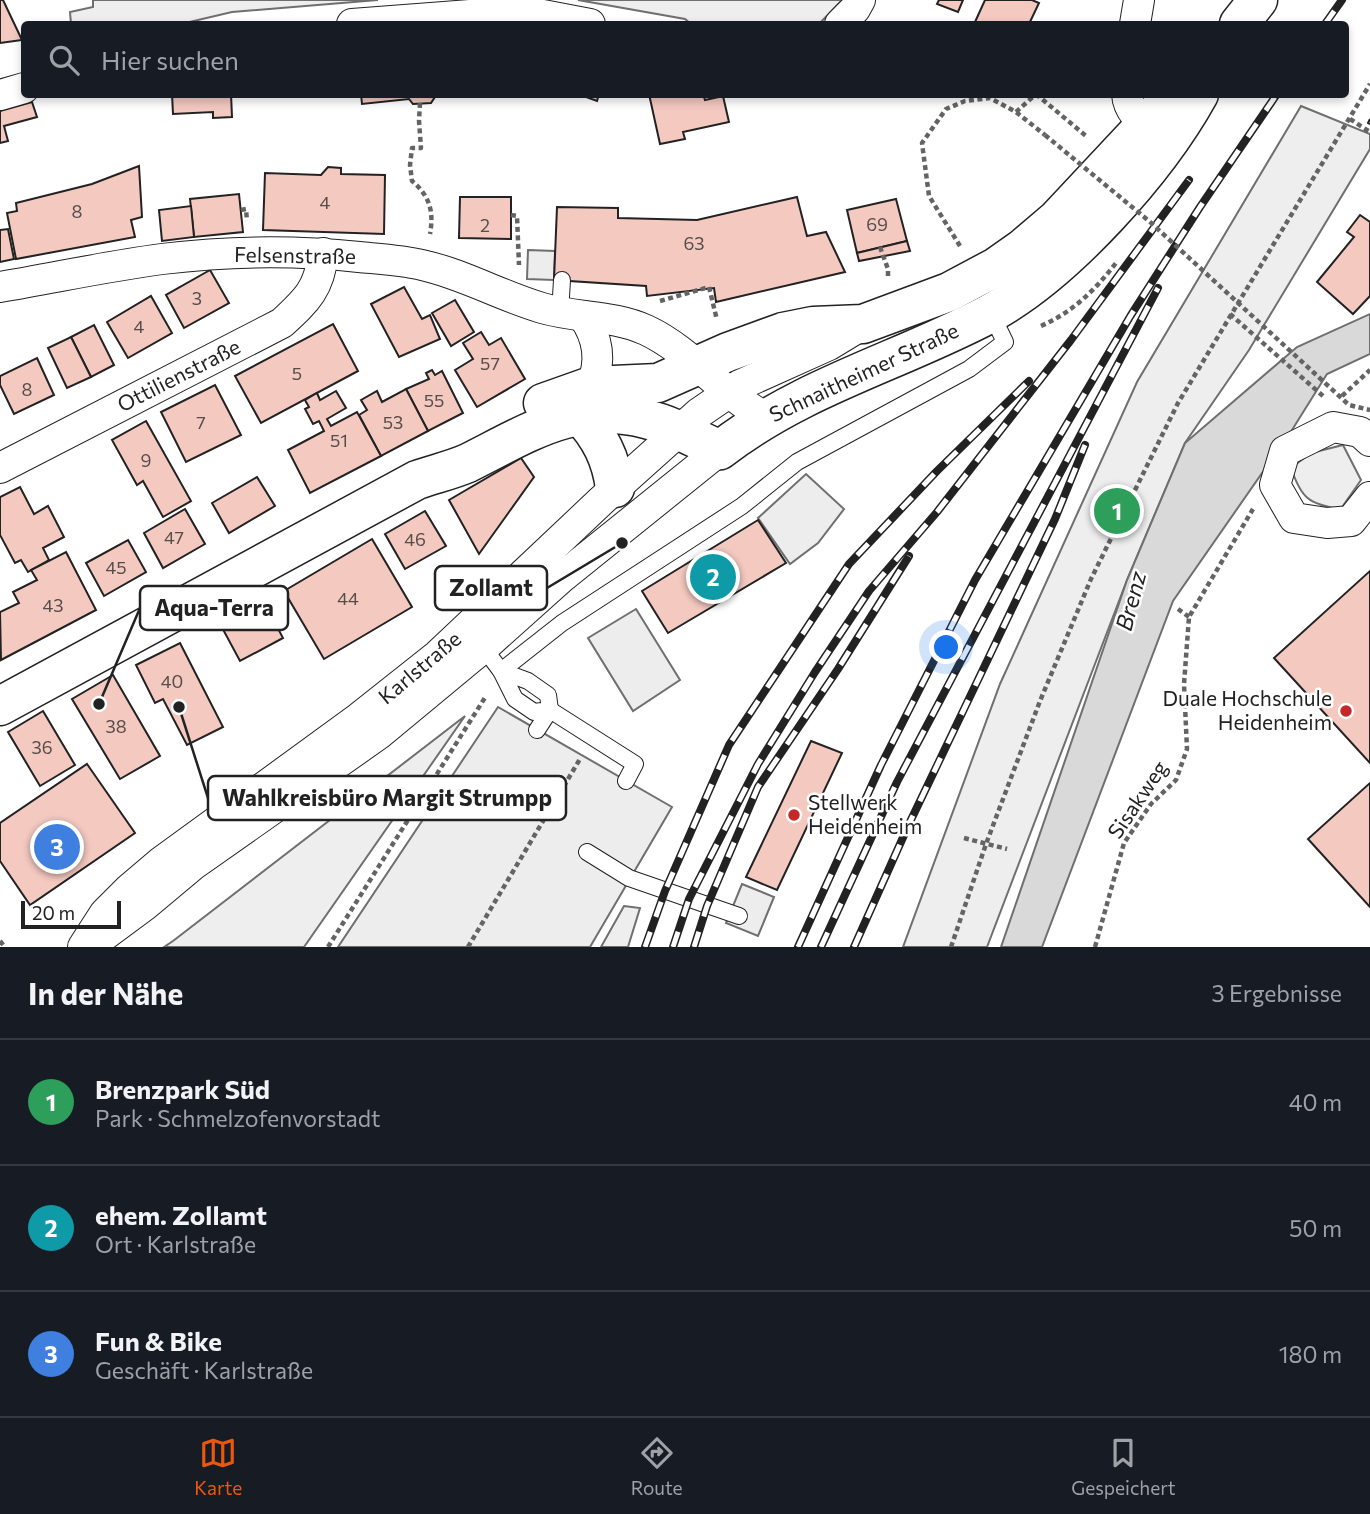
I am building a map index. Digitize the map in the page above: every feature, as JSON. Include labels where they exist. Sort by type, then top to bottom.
[{"type":"street","points":[[843,21],[860,0]]},
{"type":"street","points":[[1136,21],[1139,0]]},
{"type":"street","points":[[1241,21],[1258,0]]},
{"type":"street","points":[[391,21],[522,11],[574,21]]},
{"type":"street","points":[[0,96],[21,89]]},
{"type":"street","name":"Schnaitheimer Straße","points":[[585,400],[601,413],[648,419],[720,450],[765,417],[818,390],[984,295],[1023,248],[1057,219],[1170,98]]},
{"type":"street","name":"Schnaitheimer Straße","points":[[1147,121],[1191,98]]},
{"type":"street","name":"Felsenstraße","points":[[0,287],[163,259],[248,253],[323,253],[425,265],[514,299],[572,314],[627,323],[646,330],[671,344],[741,403],[765,417]]},
{"type":"street","name":"Ottilienstraße","points":[[0,468],[282,323],[310,297],[321,273],[323,253]]},
{"type":"street","name":"Schnaitheimer Straße","points":[[0,706],[417,480],[465,464],[536,429],[585,400],[658,383],[728,352],[783,332],[813,326],[863,324],[911,308],[984,295]]},
{"type":"street","points":[[572,314],[591,328],[596,340],[598,364],[585,400],[594,430],[612,466],[615,488]]},
{"type":"street","name":"Karlstraße","points":[[484,648],[615,488],[678,430],[728,392],[829,345],[863,324]]},
{"type":"street","points":[[1325,398],[1367,428]]},
{"type":"street","points":[[1367,428],[1333,427],[1285,451],[1275,485],[1294,518],[1327,523],[1351,521],[1370,497]]},
{"type":"street","name":"Karlstraße","points":[[85,947],[105,914],[161,862],[367,712],[439,654],[484,648],[561,578],[720,450]]},
{"type":"lane","points":[[562,280],[572,314]]},
{"type":"lane","points":[[626,781],[635,764],[550,710],[534,712],[515,699],[484,648],[562,623],[742,506],[797,462],[969,369],[1005,342],[984,295]]},
{"type":"lane","points":[[537,730],[550,710]]},
{"type":"lane","points":[[587,852],[629,878],[739,916]]},
{"type":"path","points":[[951,947],[986,844],[1040,701],[1091,579],[1178,403],[1370,84]]},
{"type":"path","points":[[984,295],[929,196],[922,143],[946,109],[965,101],[990,98],[1016,112],[1149,221],[1349,405],[1367,428]]},
{"type":"path","points":[[1016,112],[1032,98]]},
{"type":"path","points":[[1041,98],[1073,124]]},
{"type":"path","points":[[420,103],[421,148],[412,149],[410,165],[412,181],[423,190],[430,205],[432,222],[429,240]]},
{"type":"path","points":[[1350,119],[1370,132]]},
{"type":"path","points":[[511,215],[517,216],[520,278]]},
{"type":"path","points":[[880,247],[888,269]]},
{"type":"path","points":[[648,304],[709,287],[718,322]]},
{"type":"path","points":[[1230,314],[1325,398],[1370,370]]},
{"type":"path","name":"Sisakweg","points":[[1095,947],[1124,843],[1151,804],[1176,780],[1187,749],[1184,684],[1189,617],[1250,513],[1275,485]]},
{"type":"path","points":[[1178,610],[1189,617]]},
{"type":"path","points":[[328,947],[484,648]]},
{"type":"path","points":[[468,947],[593,737]]},
{"type":"path","points":[[964,838],[1007,849]]},
{"type":"path","points":[[0,941],[5,947]]},
{"type":"shaded area","points":[[93,0],[378,0],[232,12],[194,21],[71,21],[70,12],[93,7]]},
{"type":"shaded area","points":[[578,0],[842,0],[822,21],[685,19]]},
{"type":"shaded area","points":[[1301,106],[1370,134],[1370,149],[1249,350],[1185,443],[1127,580],[987,947],[903,947],[1000,684],[1137,382]]},
{"type":"shaded area","points":[[528,250],[555,251],[554,280],[527,279]]},
{"type":"shaded area","points":[[1343,445],[1361,480],[1340,510],[1320,505],[1308,498],[1299,487],[1291,468],[1311,453]]},
{"type":"shaded area","points":[[806,474],[844,509],[818,543],[790,564],[758,518]]},
{"type":"shaded area","points":[[636,609],[680,680],[633,711],[588,638]]},
{"type":"shaded area","points":[[498,707],[672,807],[590,947],[338,947]]},
{"type":"shaded area","points":[[465,716],[304,947],[164,947],[173,941]]},
{"type":"shaded area","points":[[742,884],[774,897],[758,936],[726,923]]},
{"type":"shaded area","points":[[624,906],[640,908],[628,947],[601,947]]},
{"type":"water","name":"Brenz","points":[[1370,314],[1370,354],[1327,374],[1292,430],[1173,601],[1042,947],[1001,947],[1127,580],[1185,443],[1297,347]]},
{"type":"building","points":[[0,0],[3,0],[21,40],[0,43]]},
{"type":"building","points":[[939,0],[963,0],[958,12],[937,4]]},
{"type":"building","points":[[985,0],[1032,0],[1039,3],[1030,21],[975,21]]},
{"type":"building","points":[[172,98],[231,98],[232,117],[213,118],[213,112],[173,114]]},
{"type":"building","points":[[361,98],[434,98],[431,103],[413,104],[409,99],[362,104]]},
{"type":"building","points":[[650,98],[723,98],[729,122],[683,132],[685,139],[660,144]]},
{"type":"building","points":[[32,102],[37,117],[4,126],[8,141],[0,143],[0,111]]},
{"type":"building","points":[[139,166],[142,217],[131,220],[135,237],[16,259],[7,213],[17,211],[16,203],[92,184]]},
{"type":"building","points":[[328,167],[341,168],[341,174],[385,175],[384,234],[263,230],[265,173],[321,175]]},
{"type":"building","points":[[239,194],[243,232],[194,237],[190,199]]},
{"type":"building","points":[[460,197],[511,197],[511,239],[459,238]]},
{"type":"building","points":[[797,197],[807,236],[826,232],[845,272],[716,302],[714,288],[647,296],[646,286],[554,280],[557,207],[618,208],[618,218],[697,220]]},
{"type":"building","points":[[896,199],[907,241],[857,253],[847,210]]},
{"type":"building","points":[[191,206],[194,237],[162,241],[159,210]]},
{"type":"building","points":[[1360,215],[1370,222],[1370,296],[1353,314],[1317,282],[1354,237],[1347,232]]},
{"type":"building","points":[[8,229],[14,259],[0,262],[0,230]]},
{"type":"building","points":[[907,241],[910,251],[859,261],[857,253]]},
{"type":"building","points":[[210,270],[229,303],[184,328],[166,295]]},
{"type":"building","points":[[404,287],[422,319],[430,315],[440,339],[399,357],[371,304]]},
{"type":"building","points":[[151,296],[172,333],[128,358],[107,322]]},
{"type":"building","points":[[455,300],[474,332],[451,346],[432,313]]},
{"type":"building","points":[[333,324],[358,371],[261,423],[235,376]]},
{"type":"building","points":[[94,325],[114,365],[91,377],[71,337]]},
{"type":"building","points":[[481,332],[489,345],[501,338],[525,379],[477,407],[455,370],[473,359],[463,343]]},
{"type":"building","points":[[71,337],[91,377],[67,388],[48,348]]},
{"type":"building","points":[[37,358],[54,395],[14,414],[0,385],[0,376]]},
{"type":"building","points":[[432,370],[435,375],[442,371],[463,413],[428,431],[406,389],[429,379],[426,373]]},
{"type":"building","points":[[215,385],[241,435],[186,462],[161,412]]},
{"type":"building","points":[[406,389],[428,431],[381,456],[359,415],[367,410],[361,400],[377,391],[382,402]]},
{"type":"building","points":[[336,391],[346,408],[327,419],[331,426],[357,412],[381,456],[310,493],[288,450],[324,431],[319,421],[313,424],[305,409],[309,407],[305,400],[317,393],[320,400]]},
{"type":"building","points":[[146,421],[191,501],[163,517],[143,481],[137,485],[112,440]]},
{"type":"building","points":[[521,458],[534,477],[479,554],[449,500]]},
{"type":"building","points":[[257,477],[275,506],[229,533],[212,503]]},
{"type":"building","points":[[20,487],[34,514],[48,506],[64,537],[43,548],[49,560],[28,572],[21,560],[15,563],[0,535],[0,497]]},
{"type":"building","points":[[185,509],[205,544],[163,568],[144,533]]},
{"type":"building","points":[[425,511],[446,546],[405,569],[385,534]]},
{"type":"building","points":[[758,520],[786,563],[668,633],[642,591]]},
{"type":"building","points":[[372,539],[412,607],[324,659],[284,591]]},
{"type":"building","points":[[128,540],[146,572],[104,596],[86,563]]},
{"type":"building","points":[[66,552],[96,610],[1,660],[0,612],[19,603],[13,592],[37,580],[31,570]]},
{"type":"building","name":"Duale Hochschule Heidenheim","points":[[1370,571],[1370,763],[1274,658]]},
{"type":"building","points":[[263,600],[283,638],[240,661],[219,622]]},
{"type":"building","points":[[180,643],[223,727],[187,745],[163,699],[155,703],[136,665]]},
{"type":"building","points":[[113,675],[160,756],[120,779],[72,699]]},
{"type":"building","points":[[43,711],[75,765],[40,786],[8,732]]},
{"type":"building","name":"Stellwerk Heidenheim","points":[[811,741],[842,753],[777,890],[746,877]]},
{"type":"building","points":[[87,764],[135,833],[30,905],[0,861],[0,823]]},
{"type":"building","name":"Duale Hochschule Heidenheim","points":[[1370,783],[1370,907],[1308,839]]},
{"type":"railway","points":[[1327,21],[1342,0]]},
{"type":"railway","points":[[798,947],[881,765],[975,580],[1131,315],[1274,98]]},
{"type":"railway","points":[[673,947],[689,899],[758,764],[869,591],[937,512],[1071,340],[1189,180]]},
{"type":"railway","points":[[821,947],[897,782],[1158,288]]},
{"type":"railway","points":[[645,947],[665,891],[729,745],[849,564],[937,471],[1029,381]]},
{"type":"railway","points":[[854,947],[909,824],[1055,519],[1085,445]]},
{"type":"railway","points":[[694,947],[707,906],[758,787],[838,669],[909,556]]},
{"type":"fence","points":[[1370,119],[1370,124]]},
{"type":"place","name":"Brenzpark Süd","points":[[1117,511]]},
{"type":"place","name":"Zollamt","points":[[622,543]]},
{"type":"place","name":"ehem. Zollamt","points":[[713,577]]},
{"type":"place","name":"Aqua-Terra","points":[[99,704]]},
{"type":"place","name":"Wahlkreisbüro Margit Strumpp","points":[[179,707]]},
{"type":"place","name":"Duale Hochschule Heidenheim","points":[[1346,711]]},
{"type":"place","name":"Stellwerk Heidenheim","points":[[794,815]]},
{"type":"place","name":"Fun & Bike","points":[[57,847]]}]
